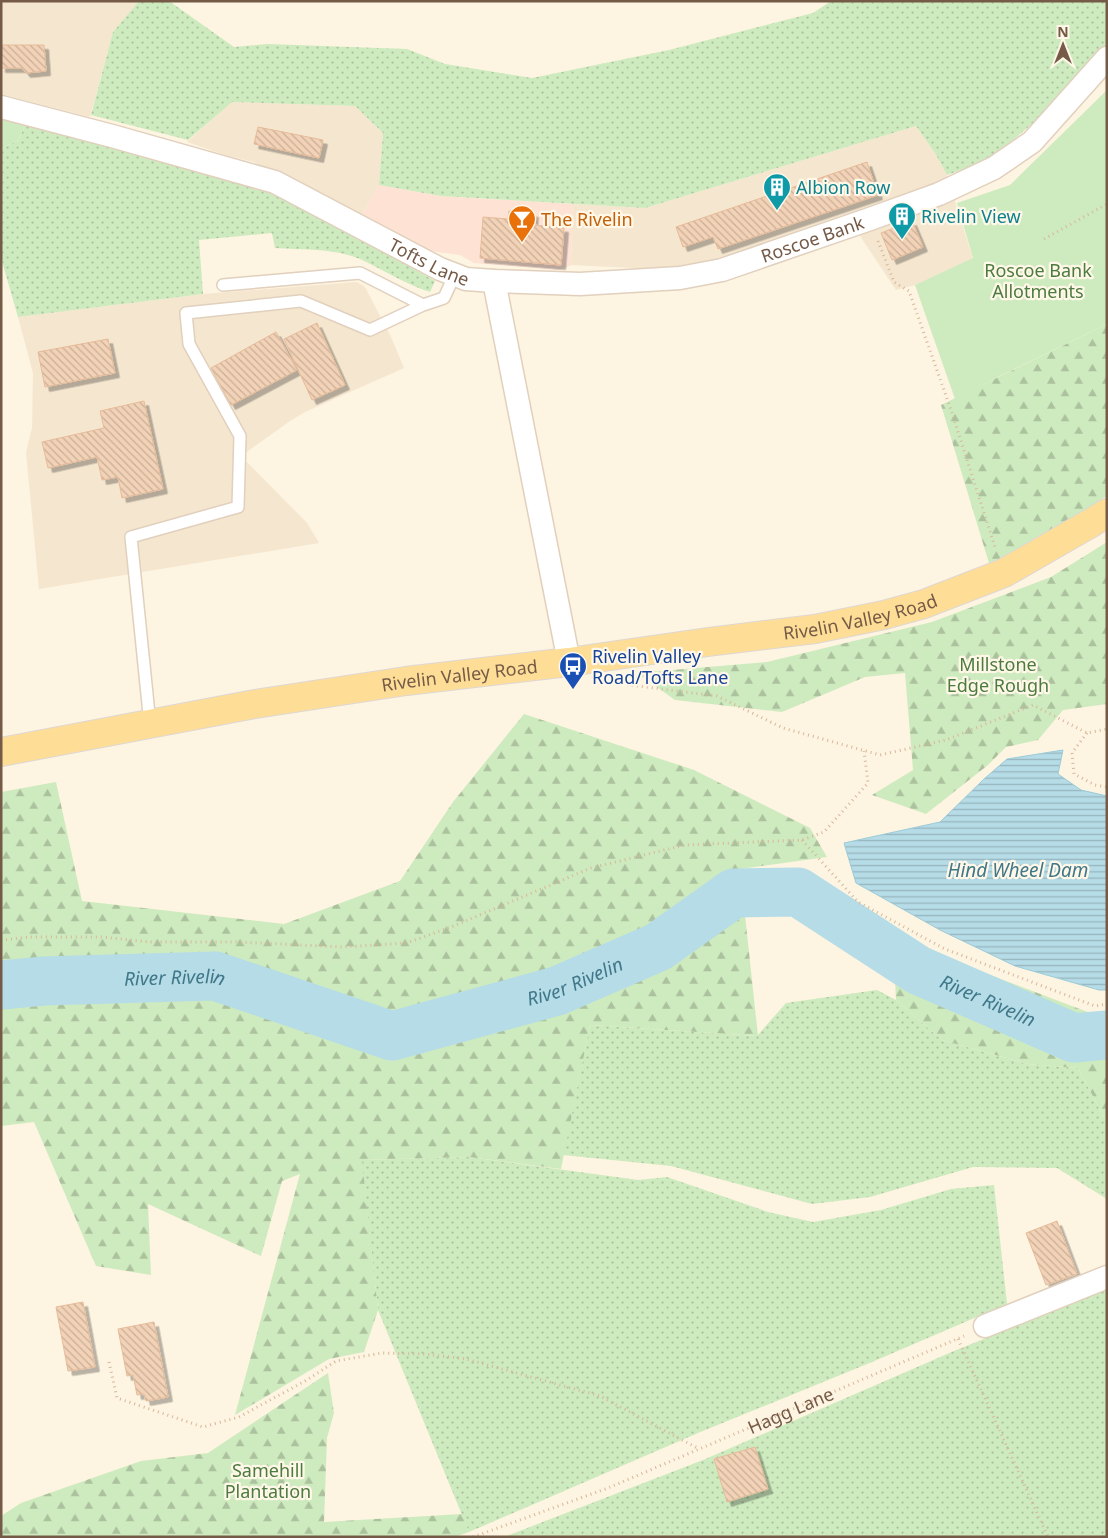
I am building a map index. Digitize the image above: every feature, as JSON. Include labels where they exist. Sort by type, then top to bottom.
[{"type":"main road","name":"Rivelin Valley Road","points":[[1,752],[255,704],[406,681],[569,662],[815,629],[884,615],[924,604],[1004,574],[1107,513]]},
{"type":"street","name":"Roscoe Bank","points":[[494,281],[580,284],[680,278],[722,270],[939,194],[994,168],[1032,142],[1107,58]]},
{"type":"street","name":"Tofts Lane","points":[[1,108],[112,136],[276,182],[440,269],[466,278],[494,281],[569,662]]},
{"type":"street","points":[[985,1326],[1107,1277]]},
{"type":"lane","points":[[222,285],[360,273],[424,305]]},
{"type":"lane","points":[[150,724],[131,537],[238,507],[240,436],[189,344],[186,313],[301,301],[370,330],[424,305],[444,298],[455,274]]},
{"type":"path","points":[[1044,239],[1107,204]]},
{"type":"path","points":[[870,219],[894,282],[909,291],[951,410],[1004,574]]},
{"type":"path","points":[[618,683],[717,696],[783,728],[880,755],[946,740],[1033,705],[1087,733],[1107,729]]},
{"type":"path","points":[[1087,733],[1072,753],[1074,774],[1094,785],[1107,787]]},
{"type":"path","points":[[1,940],[30,937],[101,937],[150,942],[238,942],[343,947],[407,943],[456,925],[591,868],[685,845],[802,840],[824,832],[868,783],[864,750]]},
{"type":"path","points":[[802,840],[858,902],[937,945],[1095,1006],[1107,1004]]},
{"type":"path","name":"Hagg Lane","points":[[473,1537],[608,1488],[985,1326]]},
{"type":"path","points":[[958,1339],[1048,1537]]},
{"type":"path","points":[[109,1362],[118,1398],[203,1427],[239,1417],[307,1380],[336,1361],[382,1353],[466,1358],[600,1396],[699,1449]]},
{"type":"shaded area","points":[[1,1],[139,1],[113,32],[90,117],[1,94]]},
{"type":"shaded area","points":[[231,102],[355,106],[383,133],[379,185],[360,218],[254,162],[225,155],[187,142]]},
{"type":"shaded area","points":[[916,126],[935,153],[947,175],[973,259],[915,285],[896,290],[862,239],[852,213],[715,263],[655,269],[571,265],[573,204],[645,208]]},
{"type":"shaded area","points":[[379,185],[441,196],[573,204],[571,265],[561,270],[474,263],[460,255],[415,249],[360,218]]},
{"type":"shaded area","points":[[357,282],[365,287],[391,337],[404,368],[305,412],[241,456],[307,523],[319,543],[39,589],[26,452],[32,428],[33,373],[18,317],[203,294]]},
{"type":"green space","points":[[139,1],[169,1],[234,47],[267,44],[407,49],[445,64],[532,78],[669,50],[813,13],[831,1],[1107,1],[1107,47],[1047,110],[1014,139],[979,163],[947,175],[935,153],[916,126],[645,208],[441,196],[379,185],[383,133],[355,106],[232,102],[188,140],[91,115],[113,32]]},
{"type":"green space","name":"Roscoe Bank Allotments","points":[[1107,90],[1107,324],[955,399],[915,285],[973,258],[957,203],[1010,185]]},
{"type":"green space","points":[[1,118],[26,123],[18,140],[1,149]]},
{"type":"green space","points":[[26,123],[280,194],[435,281],[430,292],[350,255],[318,250],[275,248],[272,233],[199,240],[203,294],[18,317],[1,258],[1,149],[18,140]]},
{"type":"green space","points":[[1107,324],[1107,496],[1019,551],[989,563],[941,405]]},
{"type":"green space","name":"Millstone Edge Rough","points":[[1107,542],[1107,704],[1063,710],[1038,740],[1006,747],[988,765],[926,814],[872,795],[913,770],[905,673],[865,677],[782,712],[675,700],[637,673],[767,662],[932,622],[1051,577]]},
{"type":"green space","points":[[524,714],[694,770],[810,828],[827,857],[740,869],[758,1036],[590,1025],[561,1169],[469,1157],[362,1160],[378,1310],[364,1352],[329,1359],[235,1415],[300,1174],[282,1181],[261,1256],[148,1204],[151,1275],[96,1266],[34,1122],[1,1126],[1,792],[56,782],[82,901],[284,924],[400,881],[453,802]]},
{"type":"green space","points":[[893,938],[1093,1014],[1107,1012],[1107,1123],[1078,1068],[1028,1064],[942,1040],[896,1000]]},
{"type":"green space","points":[[877,990],[896,1000],[942,1040],[1028,1064],[1078,1068],[1107,1123],[1107,1199],[1057,1168],[973,1167],[870,1197],[812,1204],[671,1166],[563,1155],[590,1025],[757,1036],[786,1003]]},
{"type":"green space","points":[[469,1157],[638,1180],[667,1177],[768,1212],[813,1222],[881,1210],[951,1189],[994,1185],[1007,1304],[872,1362],[698,1433],[469,1532],[378,1310],[361,1160]]},
{"type":"green space","points":[[1107,1289],[1107,1537],[504,1537],[703,1460],[954,1351]]},
{"type":"green space","name":"Samehill Plantation","points":[[328,1373],[334,1413],[327,1438],[324,1522],[462,1514],[469,1532],[455,1537],[1,1537],[1,1516],[21,1503],[141,1461],[208,1453]]},
{"type":"water","name":"Hind Wheel Dam","points":[[1063,750],[1058,774],[1081,790],[1107,796],[1107,990],[1099,990],[1015,966],[940,930],[856,883],[844,843],[940,822],[1007,759]]},
{"type":"building","points":[[1,45],[44,45],[46,71],[26,73],[22,68],[1,68]]},
{"type":"building","points":[[258,127],[323,140],[319,158],[254,144]]},
{"type":"building","name":"Albion Row","points":[[867,162],[878,195],[718,249],[713,237],[683,247],[676,227]]},
{"type":"building","name":"The Rivelin","points":[[509,211],[534,213],[533,225],[564,228],[561,265],[480,258],[483,217],[508,219]]},
{"type":"building","name":"Rivelin View","points":[[912,221],[923,247],[892,260],[881,233]]},
{"type":"building","points":[[317,323],[345,385],[312,400],[284,339]]},
{"type":"building","points":[[276,332],[297,370],[231,405],[211,368]]},
{"type":"building","points":[[108,339],[115,373],[45,387],[38,352]]},
{"type":"building","points":[[144,401],[163,489],[122,498],[118,477],[102,480],[97,457],[48,468],[42,442],[104,428],[100,411]]},
{"type":"building","points":[[1057,1221],[1077,1274],[1046,1285],[1026,1233]]},
{"type":"building","points":[[83,1302],[95,1367],[68,1371],[56,1307]]},
{"type":"building","points":[[154,1322],[168,1397],[146,1401],[144,1394],[137,1395],[133,1375],[127,1376],[118,1329]]},
{"type":"building","points":[[755,1447],[768,1489],[727,1502],[714,1459]]},
{"type":"waterway","name":"River Rivelin","points":[[1,985],[44,981],[215,976],[392,1036],[557,991],[658,947],[734,893],[798,892],[918,970],[1074,1038],[1107,1035]]},
{"type":"place","name":"Albion Row","points":[[777,211]]},
{"type":"place","name":"Rivelin View","points":[[902,240]]},
{"type":"place","name":"The Rivelin","points":[[522,243]]},
{"type":"place","name":"Rivelin Valley Road/Tofts Lane","points":[[573,690]]}]
